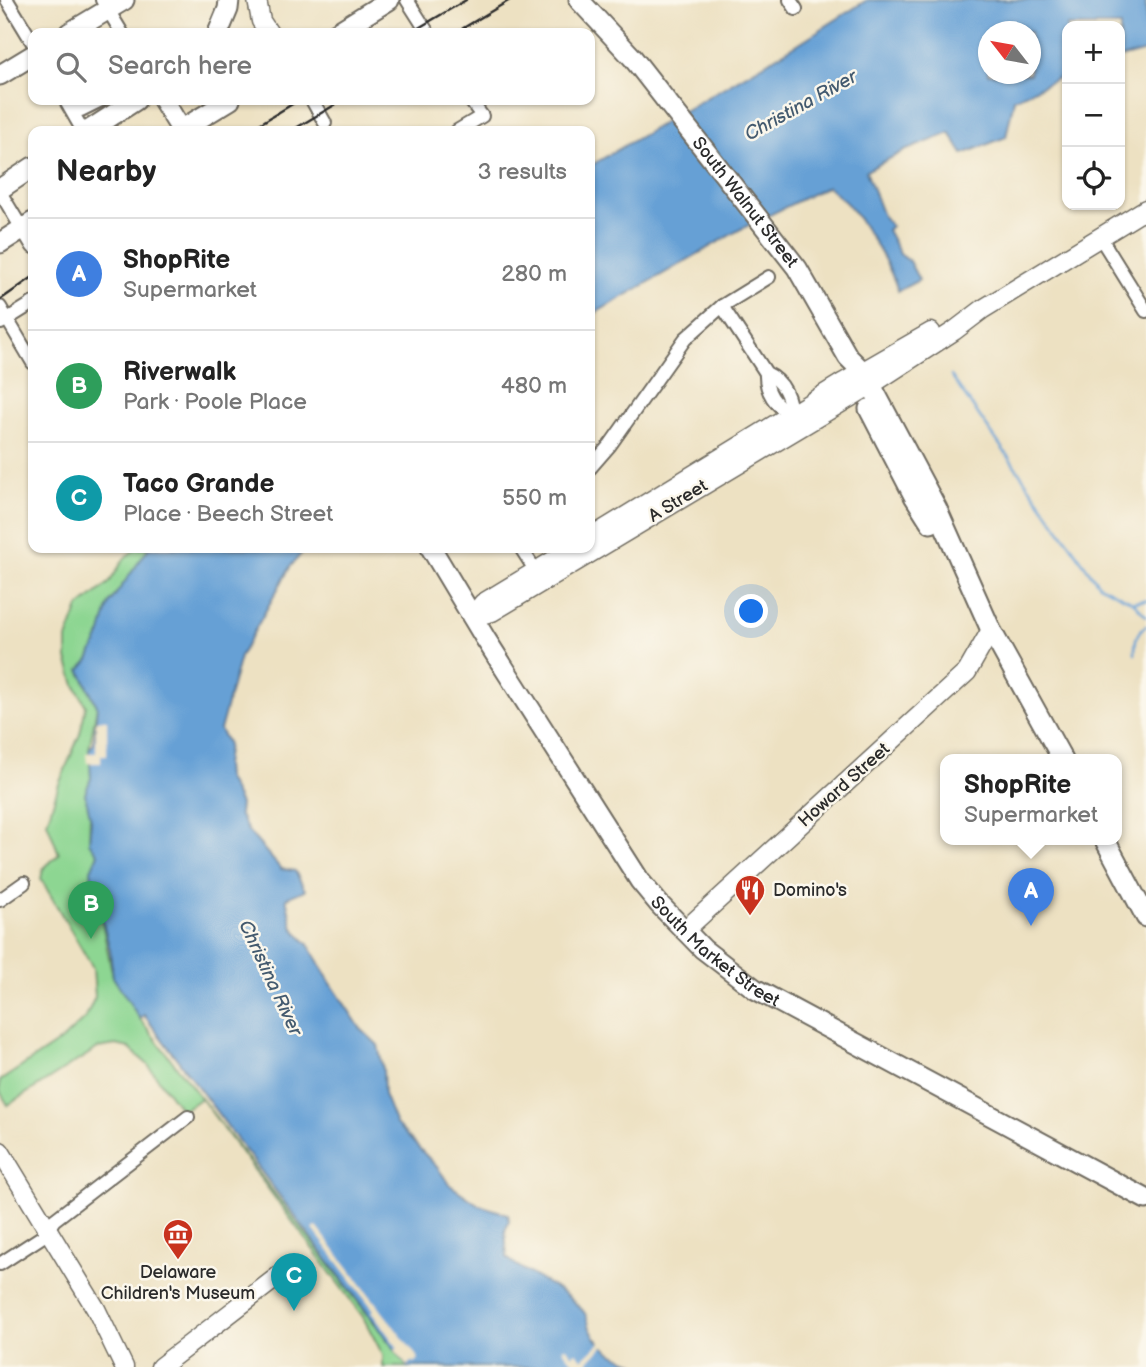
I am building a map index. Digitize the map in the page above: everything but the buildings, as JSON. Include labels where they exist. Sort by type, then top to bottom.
[{"type":"main road","points":[[220,28],[229,0]]},
{"type":"main road","points":[[344,28],[388,0]]},
{"type":"main road","name":"South Walnut Street","points":[[579,0],[632,57]]},
{"type":"main road","name":"South Walnut Street","points":[[594,0],[632,57],[775,239],[813,294],[937,509],[991,630],[1060,754]]},
{"type":"main road","points":[[76,28],[111,3]]},
{"type":"main road","points":[[0,75],[28,58]]},
{"type":"main road","points":[[93,126],[128,105]]},
{"type":"main road","points":[[166,105],[178,126]]},
{"type":"main road","points":[[189,126],[222,105]]},
{"type":"main road","points":[[0,190],[28,170]]},
{"type":"main road","points":[[0,243],[28,226]]},
{"type":"main road","name":"South Market Street","points":[[434,553],[615,844],[659,904],[716,961],[765,995],[1146,1199]]},
{"type":"main road","points":[[1108,845],[1146,917]]},
{"type":"street","points":[[7,0],[28,35]]},
{"type":"street","points":[[257,0],[261,20],[266,28]]},
{"type":"street","points":[[407,0],[425,28]]},
{"type":"street","points":[[111,3],[120,28]]},
{"type":"street","points":[[70,105],[82,126]]},
{"type":"street","points":[[73,105],[81,110],[91,105]]},
{"type":"street","points":[[315,105],[325,123]]},
{"type":"street","points":[[465,126],[482,116],[474,105]]},
{"type":"street","points":[[0,190],[28,226]]},
{"type":"street","name":"A Street","points":[[595,543],[861,381],[954,331],[983,309],[1146,209]]},
{"type":"street","points":[[1100,237],[1146,311]]},
{"type":"street","points":[[595,462],[681,343],[722,306],[769,277]]},
{"type":"street","points":[[4,321],[28,306]]},
{"type":"street","points":[[722,306],[766,373],[777,378],[791,401],[791,423]]},
{"type":"street","points":[[0,307],[4,321],[28,356]]},
{"type":"street","name":"A Street","points":[[595,535],[791,423]]},
{"type":"street","points":[[524,553],[539,577]]},
{"type":"street","name":"A Street","points":[[539,577],[568,553]]},
{"type":"street","name":"A Street","points":[[472,617],[483,603],[539,577],[578,553]]},
{"type":"street","name":"Howard Street","points":[[684,930],[967,673],[991,630]]},
{"type":"street","points":[[0,900],[24,883]]},
{"type":"street","points":[[0,1264],[43,1236],[54,1220],[188,1117]]},
{"type":"street","points":[[0,1151],[96,1309],[124,1367]]},
{"type":"street","points":[[160,1367],[289,1268]]},
{"type":"green space","points":[[131,553],[145,553],[109,604],[101,633],[89,660],[80,670],[97,706],[89,749],[91,778],[85,794],[90,814],[89,842],[98,854],[91,870],[113,977],[140,1019],[201,1098],[182,1111],[147,1064],[129,1048],[116,1045],[98,1048],[8,1105],[0,1092],[0,1081],[63,1039],[86,1017],[95,997],[93,968],[41,879],[43,869],[59,854],[47,822],[59,784],[80,734],[86,706],[75,685],[67,659],[67,639],[79,607],[109,583]]},
{"type":"green space","points":[[205,1103],[408,1367],[383,1367],[383,1355],[363,1317]]},
{"type":"water","name":"Christina River","points":[[867,0],[1146,0],[1146,51],[1125,57],[1125,21],[1062,21],[1062,76],[1014,99],[1006,137],[963,154],[950,133],[904,151],[866,171],[883,216],[891,226],[887,230],[919,280],[898,291],[870,235],[848,205],[828,186],[741,229],[595,313],[595,163]]},
{"type":"water","name":"Christina River","points":[[145,553],[302,553],[290,567],[240,657],[220,730],[228,744],[226,777],[240,804],[239,814],[248,831],[281,869],[295,871],[305,890],[286,898],[293,928],[308,944],[361,1029],[378,1045],[384,1094],[396,1124],[437,1167],[450,1185],[479,1205],[508,1214],[509,1222],[505,1230],[507,1258],[576,1303],[600,1343],[640,1367],[408,1367],[144,1015],[140,1019],[113,977],[110,950],[92,879],[91,870],[98,854],[89,842],[91,820],[85,794],[91,778],[89,749],[94,743],[97,706],[80,670],[89,660],[101,633],[109,604]]},
{"type":"pier","points":[[96,720],[107,720],[107,755],[101,755],[101,763],[87,763],[86,753],[96,753]]},
{"type":"pier","points":[[317,1227],[419,1359],[415,1363],[413,1361],[407,1366],[395,1350],[398,1348],[371,1312],[373,1309],[313,1229]]},
{"type":"pier","points":[[603,1340],[606,1343],[587,1363],[589,1367],[577,1367],[562,1349],[566,1347],[572,1355],[576,1352],[583,1359]]},
{"type":"waterway","points":[[951,376],[1099,585],[1133,602],[1146,616]]},
{"type":"waterway","points":[[1133,602],[1146,600]]},
{"type":"waterway","points":[[1135,654],[1138,635],[1146,626]]},
{"type":"railway","points":[[418,28],[466,0]]},
{"type":"railway","points":[[463,28],[510,0]]},
{"type":"railway","points":[[256,126],[291,105]]},
{"type":"railway","points":[[299,126],[335,105]]},
{"type":"railway","points":[[0,300],[28,280]]},
{"type":"place","name":"Domino's","points":[[750,917]]},
{"type":"place","name":"ShopRite","points":[[1031,926]]},
{"type":"place","name":"Riverwalk","points":[[91,939]]},
{"type":"place","name":"Delaware Children's Museum","points":[[178,1261]]},
{"type":"place","name":"Taco Grande","points":[[294,1311]]}]
